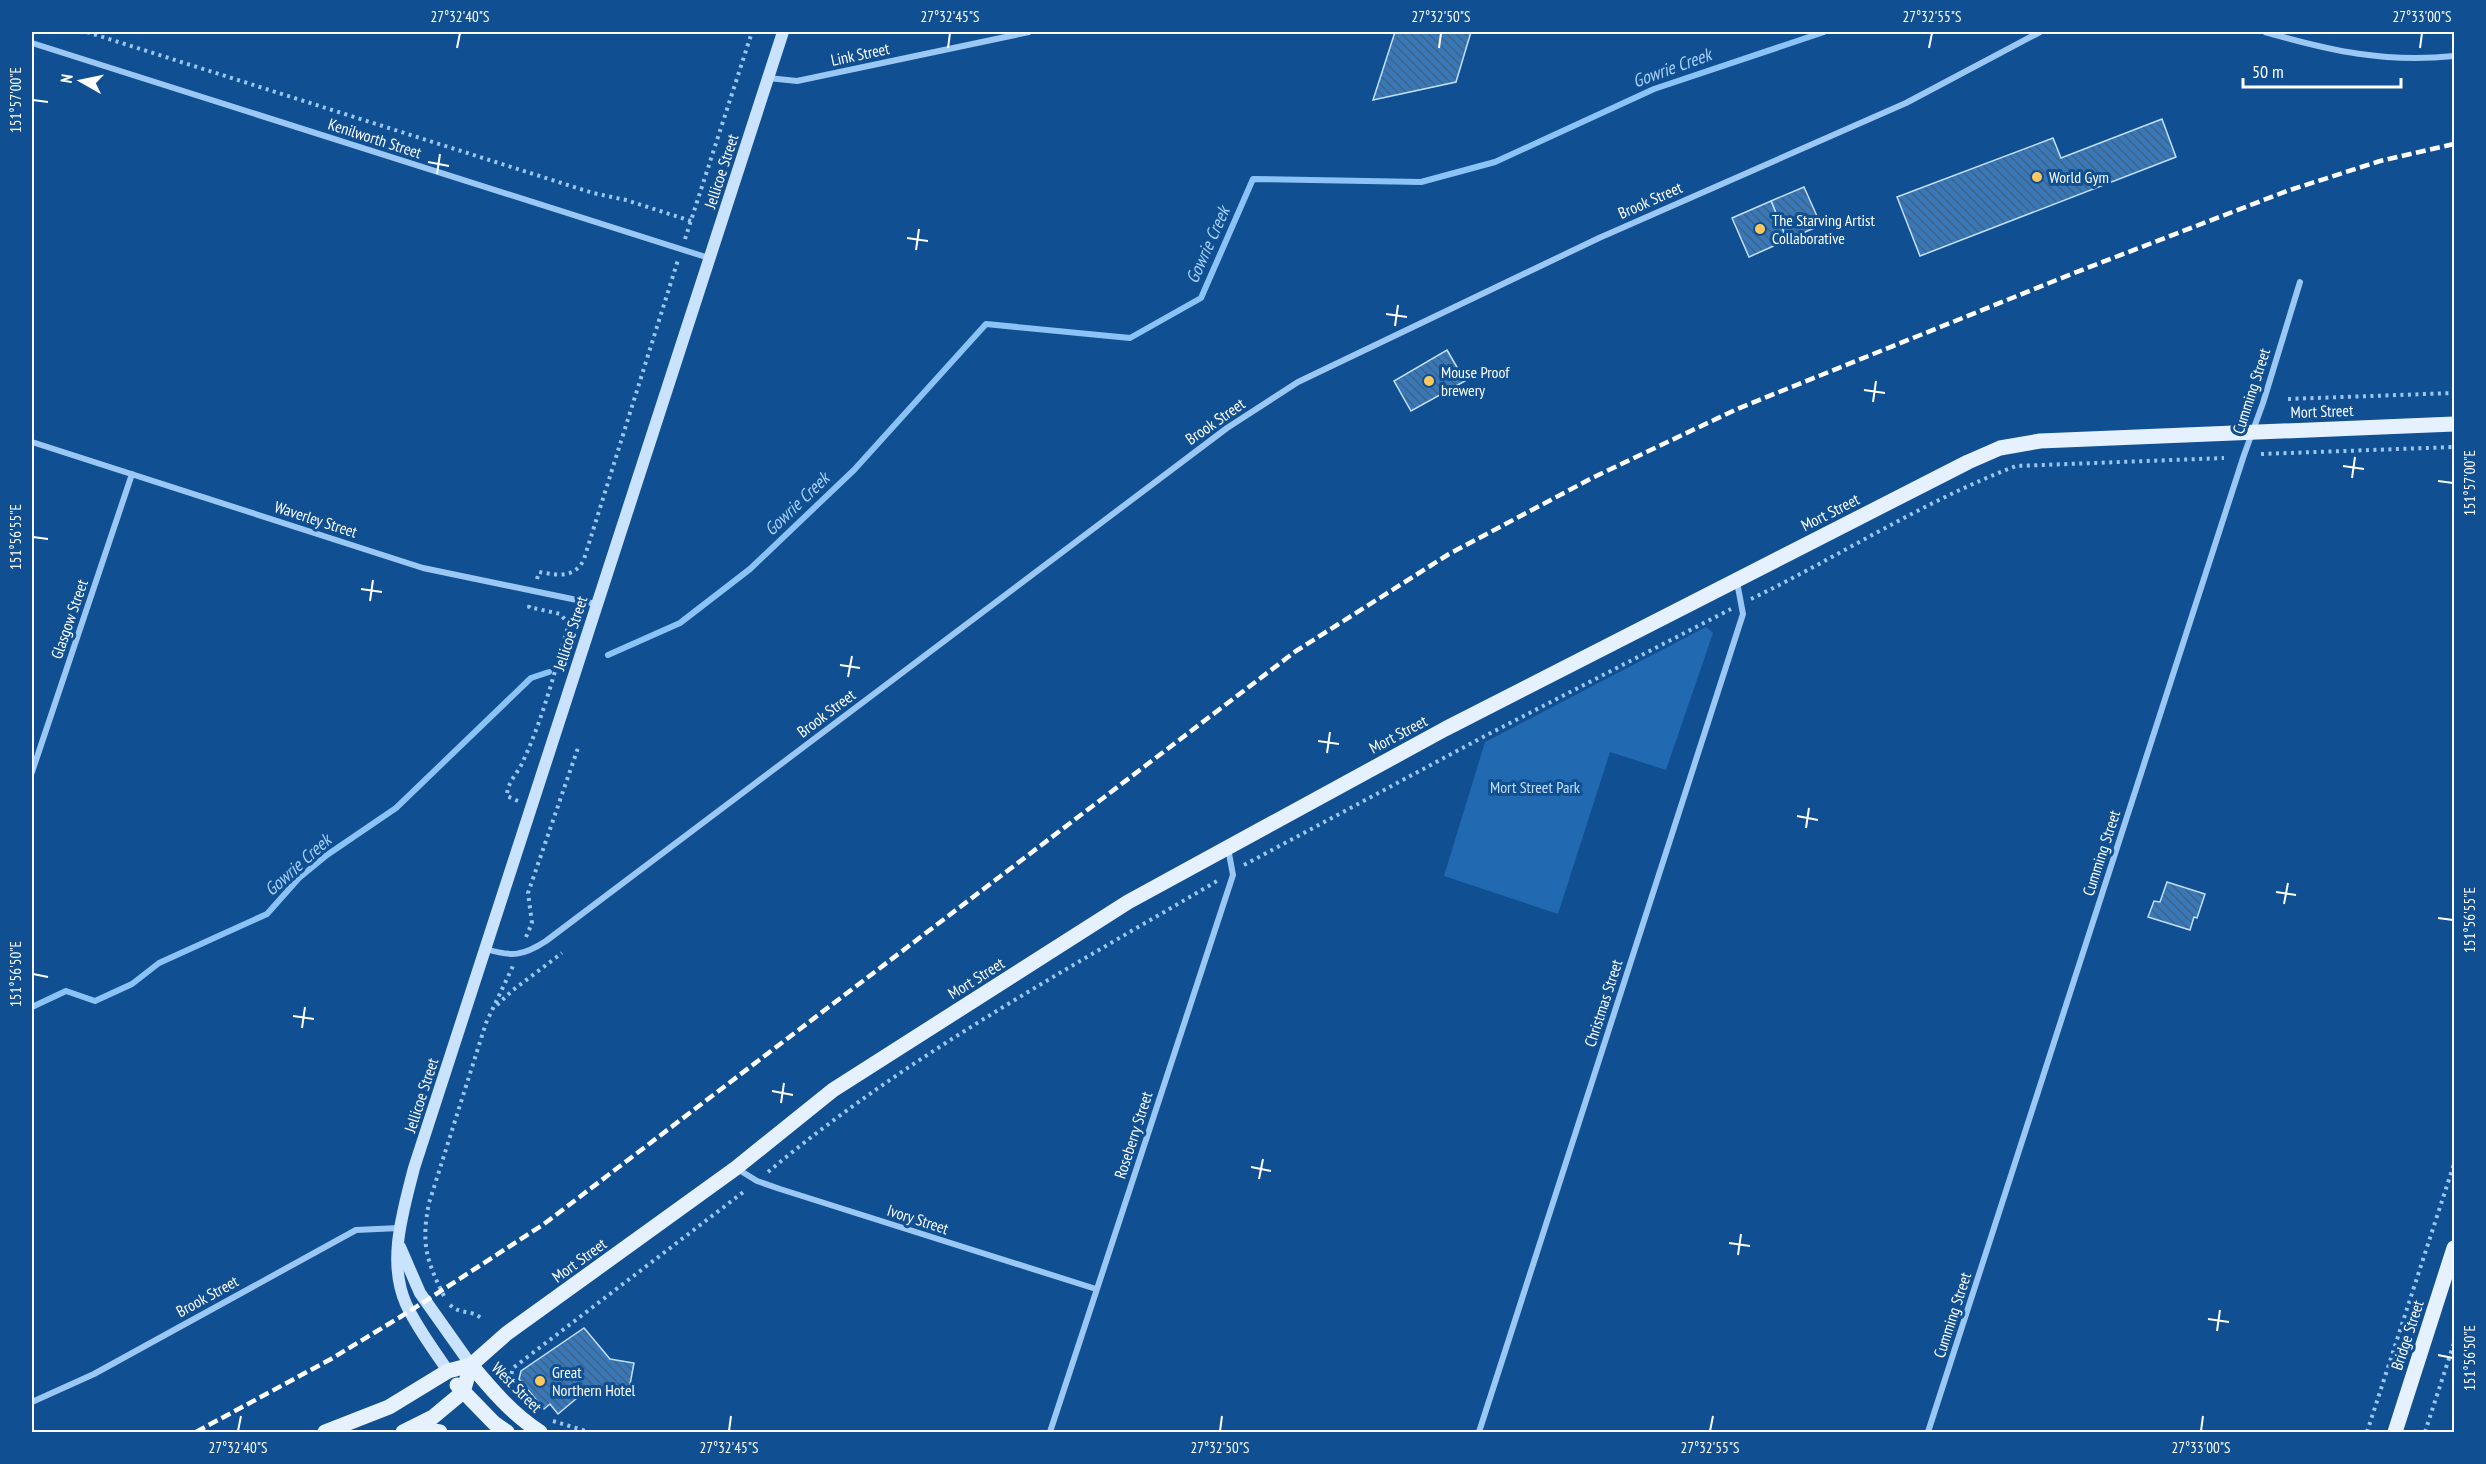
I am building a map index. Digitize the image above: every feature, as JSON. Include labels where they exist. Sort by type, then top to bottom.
[{"type":"main road","name":"Jellicoe Street","points":[[448,1371],[406,1303],[397,1268],[399,1228],[414,1168],[783,32]]},
{"type":"main road","name":"Mort Street","points":[[325,1432],[389,1407],[448,1371],[471,1365],[506,1334],[736,1168],[833,1090],[1128,902],[1445,729],[1968,462],[2000,448],[2040,441],[2454,424]]},
{"type":"main road","name":"Jellicoe Street","points":[[399,1246],[420,1293],[471,1365]]},
{"type":"main road","name":"Bridge Street","points":[[2395,1432],[2454,1248]]},
{"type":"main road","points":[[404,1432],[433,1417],[462,1392],[471,1365]]},
{"type":"main road","name":"West Street","points":[[471,1365],[521,1420],[540,1432]]},
{"type":"main road","points":[[448,1371],[462,1392],[494,1423],[507,1432]]},
{"type":"main road","points":[[404,1432],[428,1430],[440,1432]]},
{"type":"street","name":"Link Street","points":[[767,78],[796,81],[1029,32]]},
{"type":"street","name":"Brook Street","points":[[518,954],[531,950],[546,941],[1218,435],[1298,382],[1599,238],[1906,103],[2040,32]]},
{"type":"street","points":[[2265,32],[2341,52],[2395,59],[2454,56]]},
{"type":"street","name":"Kenilworth Street","points":[[32,43],[710,258]]},
{"type":"street","name":"Cumming Street","points":[[1928,1432],[2300,282]]},
{"type":"street","name":"Waverley Street","points":[[32,441],[423,568],[596,604]]},
{"type":"street","name":"Glasgow Street","points":[[32,772],[132,474]]},
{"type":"street","name":"Christmas Street","points":[[1479,1432],[1743,614],[1737,581]]},
{"type":"street","name":"Roseberry Street","points":[[1050,1432],[1233,875],[1228,847]]},
{"type":"street","points":[[486,950],[507,955],[518,954]]},
{"type":"street","name":"Ivory Street","points":[[736,1168],[757,1181],[1096,1290]]},
{"type":"street","name":"Brook Street","points":[[32,1402],[94,1374],[356,1230],[399,1228]]},
{"type":"path","points":[[87,32],[593,193],[626,200],[691,220]]},
{"type":"path","points":[[531,808],[507,796],[508,783],[524,761],[569,624],[560,614],[529,607],[539,572],[562,576],[580,567],[584,559],[752,32]]},
{"type":"path","points":[[2288,399],[2454,393]]},
{"type":"path","points":[[2261,454],[2454,447]]},
{"type":"path","points":[[514,1387],[510,1379],[513,1368],[866,1095],[966,1029],[1232,872],[1483,737],[1986,478],[2016,466],[2224,458]]},
{"type":"path","points":[[481,1317],[475,1313],[457,1311],[448,1303],[432,1274],[426,1257],[424,1228],[429,1203],[486,1023],[532,923],[528,893],[579,745]]},
{"type":"path","points":[[495,1006],[562,953]]},
{"type":"path","points":[[2367,1432],[2454,1164]]},
{"type":"path","points":[[2425,1432],[2454,1343]]},
{"type":"green space","name":"Mort Street Park","points":[[1706,627],[1713,633],[1666,770],[1610,752],[1558,914],[1444,876],[1485,742]]},
{"type":"building","points":[[1395,32],[1471,32],[1456,82],[1373,100]]},
{"type":"building","name":"World Gym","points":[[2162,119],[2176,157],[1920,256],[1897,197],[2053,138],[2061,158]]},
{"type":"building","points":[[1804,187],[1821,225],[1787,240],[1771,201]]},
{"type":"building","name":"The Starving Artist Collaborative","points":[[1771,201],[1787,240],[1749,257],[1732,218]]},
{"type":"building","name":"Mouse Proof brewery","points":[[1447,350],[1465,381],[1411,411],[1394,381]]},
{"type":"building","points":[[2167,882],[2205,894],[2197,918],[2194,917],[2190,930],[2148,917],[2154,901],[2160,902]]},
{"type":"building","points":[[584,1328],[610,1359],[634,1363],[628,1395],[589,1388],[558,1414],[550,1404],[544,1409],[519,1379],[521,1371]]},
{"type":"waterway","name":"Gowrie Creek","points":[[608,655],[680,623],[750,569],[854,470],[986,324],[1130,338],[1201,298],[1253,179],[1421,182],[1495,162],[1654,89],[1824,32]]},
{"type":"waterway","name":"Gowrie Creek","points":[[32,1007],[66,991],[95,1001],[132,984],[159,963],[267,914],[299,878],[327,855],[396,808],[531,678],[549,672]]},
{"type":"railway","points":[[196,1432],[331,1359],[544,1224],[1296,651],[1449,554],[1594,477],[1737,409],[2074,273],[2287,191],[2380,161],[2454,144]]},
{"type":"place","name":"World Gym","points":[[2037,177]]},
{"type":"place","name":"The Starving Artist Collaborative","points":[[1760,229]]},
{"type":"place","name":"Mouse Proof brewery","points":[[1429,381]]},
{"type":"place","name":"Great Northern Hotel","points":[[540,1381]]}]
